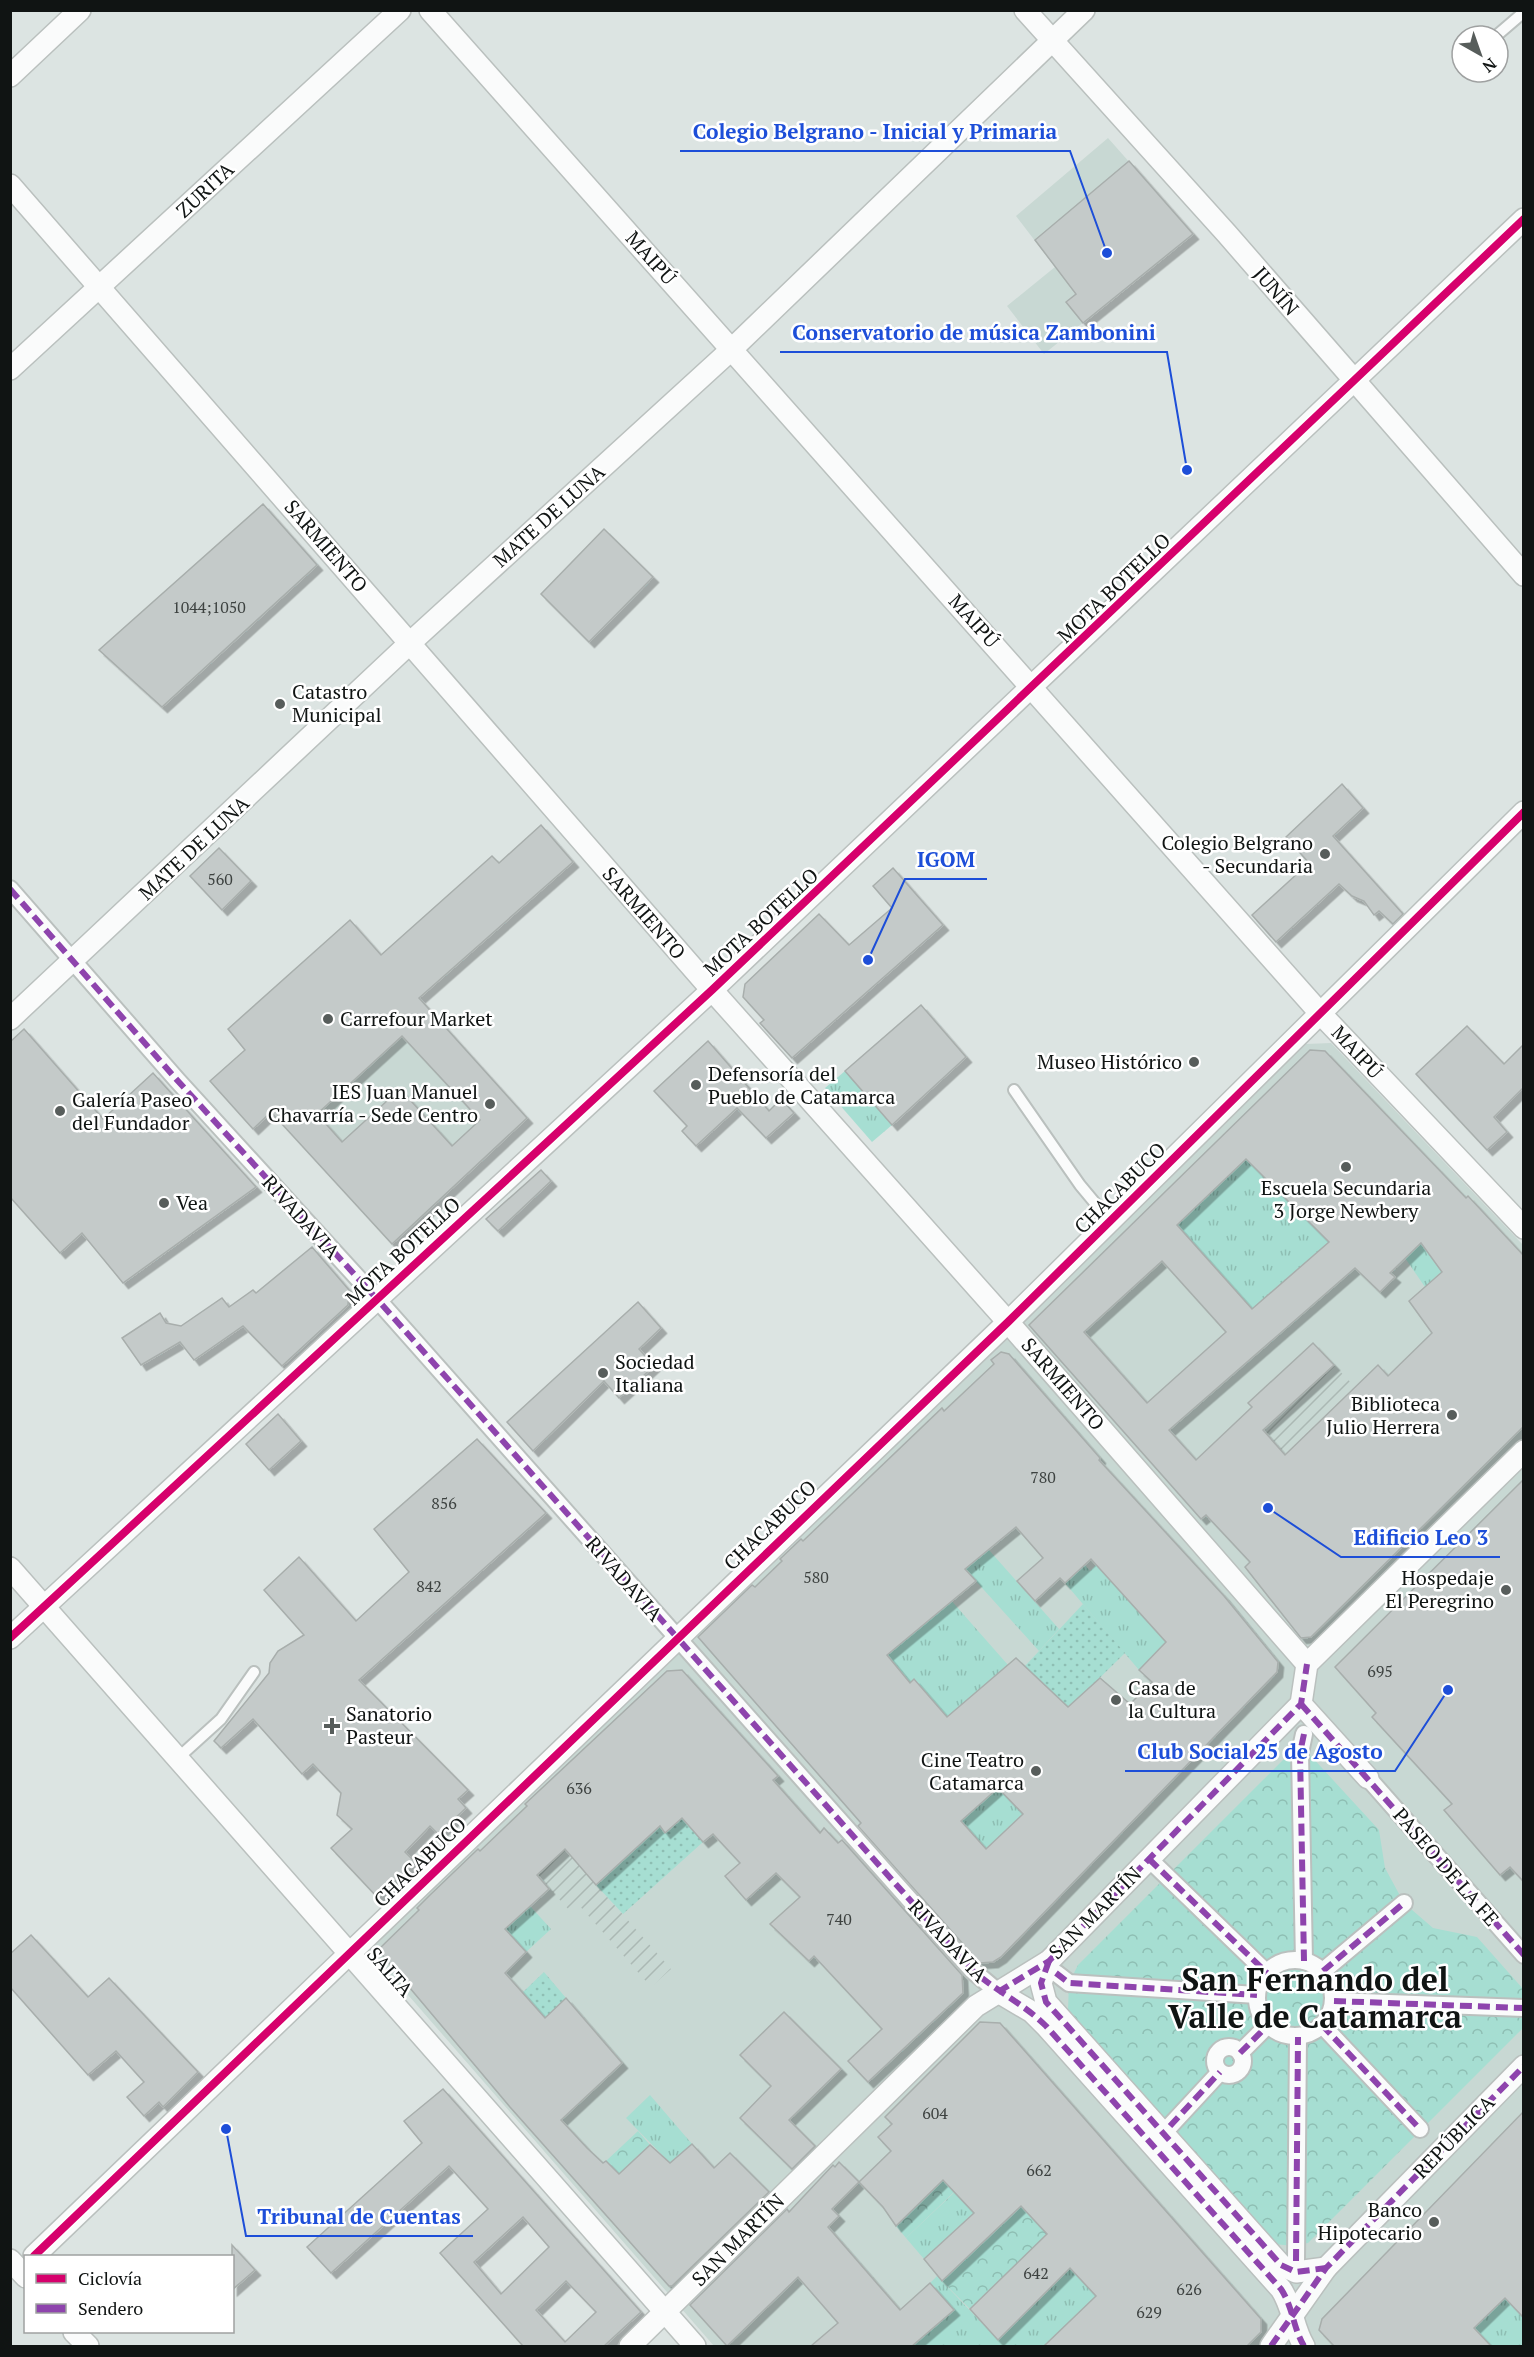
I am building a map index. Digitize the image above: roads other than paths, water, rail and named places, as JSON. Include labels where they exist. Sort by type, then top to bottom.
[{"type":"street","points":[[10,76],[80,10]]},
{"type":"street","name":"ZURITA","points":[[10,369],[400,10]]},
{"type":"street","name":"MAIPÚ","points":[[430,10],[1320,1013],[1524,1228]]},
{"type":"street","name":"JUNÍN","points":[[1025,10],[1227,234],[1524,575]]},
{"type":"street","name":"MATE DE LUNA","points":[[10,1019],[411,642],[732,349],[1084,10]]},
{"type":"street","name":"SARMIENTO","points":[[10,185],[411,642],[712,990],[1008,1322],[1306,1664]]},
{"type":"street","name":"MOTA BOTELLO","points":[[10,1638],[712,990],[1033,688],[1524,219]]},
{"type":"street","name":"CHACABUCO","points":[[35,2255],[1008,1322],[1524,812]]},
{"type":"street","name":"RIVADAVIA","points":[[10,889],[972,1970],[998,1992],[1032,2012],[1046,2026],[1281,2289],[1294,2314],[1298,2336],[1304,2346]]},
{"type":"street","points":[[1368,1778],[1301,1704],[1306,1664],[1524,1451]]},
{"type":"street","name":"SALTA","points":[[10,1568],[695,2346]]},
{"type":"street","name":"SAN MARTÍN","points":[[630,2346],[976,2006],[998,1992],[1052,1967],[1149,1859],[1301,1704]]},
{"type":"street","points":[[1304,1734],[1300,1753],[1304,1961]]},
{"type":"street","name":"PASEO DE LA FE","points":[[1368,1778],[1524,1955]]},
{"type":"street","points":[[1149,1859],[1267,1972]]},
{"type":"street","points":[[1323,1971],[1404,1903]]},
{"type":"street","points":[[1304,1961],[1323,1971],[1329,1980],[1334,2001],[1328,2018],[1316,2031],[1298,2037],[1276,2032],[1268,2025],[1262,2016],[1257,1995],[1267,1972],[1284,1962],[1304,1961]]},
{"type":"street","points":[[1257,1995],[1069,1983],[1052,1967],[1041,1983],[1046,2002],[1281,2265],[1296,2271],[1326,2268]]},
{"type":"street","points":[[1334,2001],[1524,2008]]},
{"type":"street","points":[[1170,2126],[1220,2072],[1215,2064],[1219,2051],[1233,2048],[1240,2053],[1268,2025]]},
{"type":"street","points":[[1322,2025],[1420,2129]]},
{"type":"street","points":[[1296,2261],[1298,2037]]},
{"type":"street","name":"REPÚBLICA","points":[[1271,2346],[1326,2268],[1524,2066]]},
{"type":"street","points":[[76,2333],[88,2346]]},
{"type":"lane","points":[[1510,24],[1524,12]]},
{"type":"lane","points":[[1014,1090],[1074,1176],[1110,1221]]},
{"type":"lane","points":[[178,1758],[220,1719],[254,1672]]},
{"type":"place","name":"Colegio Belgrano - Inicial y Primaria","points":[[1107,253]]},
{"type":"place","name":"Conservatorio de música Zambonini","points":[[1187,470]]},
{"type":"place","name":"Catastro Municipal","points":[[280,704]]},
{"type":"place","name":"Colegio Belgrano - Secundaria","points":[[1325,854]]},
{"type":"place","name":"IGOM","points":[[868,960]]},
{"type":"place","name":"Carrefour Market","points":[[328,1019]]},
{"type":"place","name":"Museo Histórico","points":[[1194,1062]]},
{"type":"place","name":"Defensoría del Pueblo de Catamarca","points":[[696,1085]]},
{"type":"place","name":"IES Juan Manuel Chavarría - Sede Centro","points":[[490,1104]]},
{"type":"place","name":"Galería Paseo del Fundador","points":[[60,1111]]},
{"type":"place","name":"Escuela Secundaria 3 Jorge Newbery","points":[[1346,1167]]},
{"type":"place","name":"Vea","points":[[164,1203]]},
{"type":"place","name":"Sociedad Italiana","points":[[603,1373]]},
{"type":"place","name":"Biblioteca Julio Herrera","points":[[1452,1415]]},
{"type":"place","name":"Edificio Leo 3","points":[[1268,1508]]},
{"type":"place","name":"Hospedaje El Peregrino","points":[[1506,1590]]},
{"type":"place","name":"Club Social 25 de Agosto","points":[[1448,1690]]},
{"type":"place","name":"Casa de la Cultura","points":[[1116,1700]]},
{"type":"place","name":"Sanatorio Pasteur","points":[[332,1726]]},
{"type":"place","name":"Cine Teatro Catamarca","points":[[1036,1771]]},
{"type":"place","name":"Tribunal de Cuentas","points":[[226,2129]]},
{"type":"place","name":"Banco Hipotecario","points":[[1434,2222]]},
{"type":"district","name":"San Fernando del Valle de Catamarca","points":[[1315,1998]]}]
